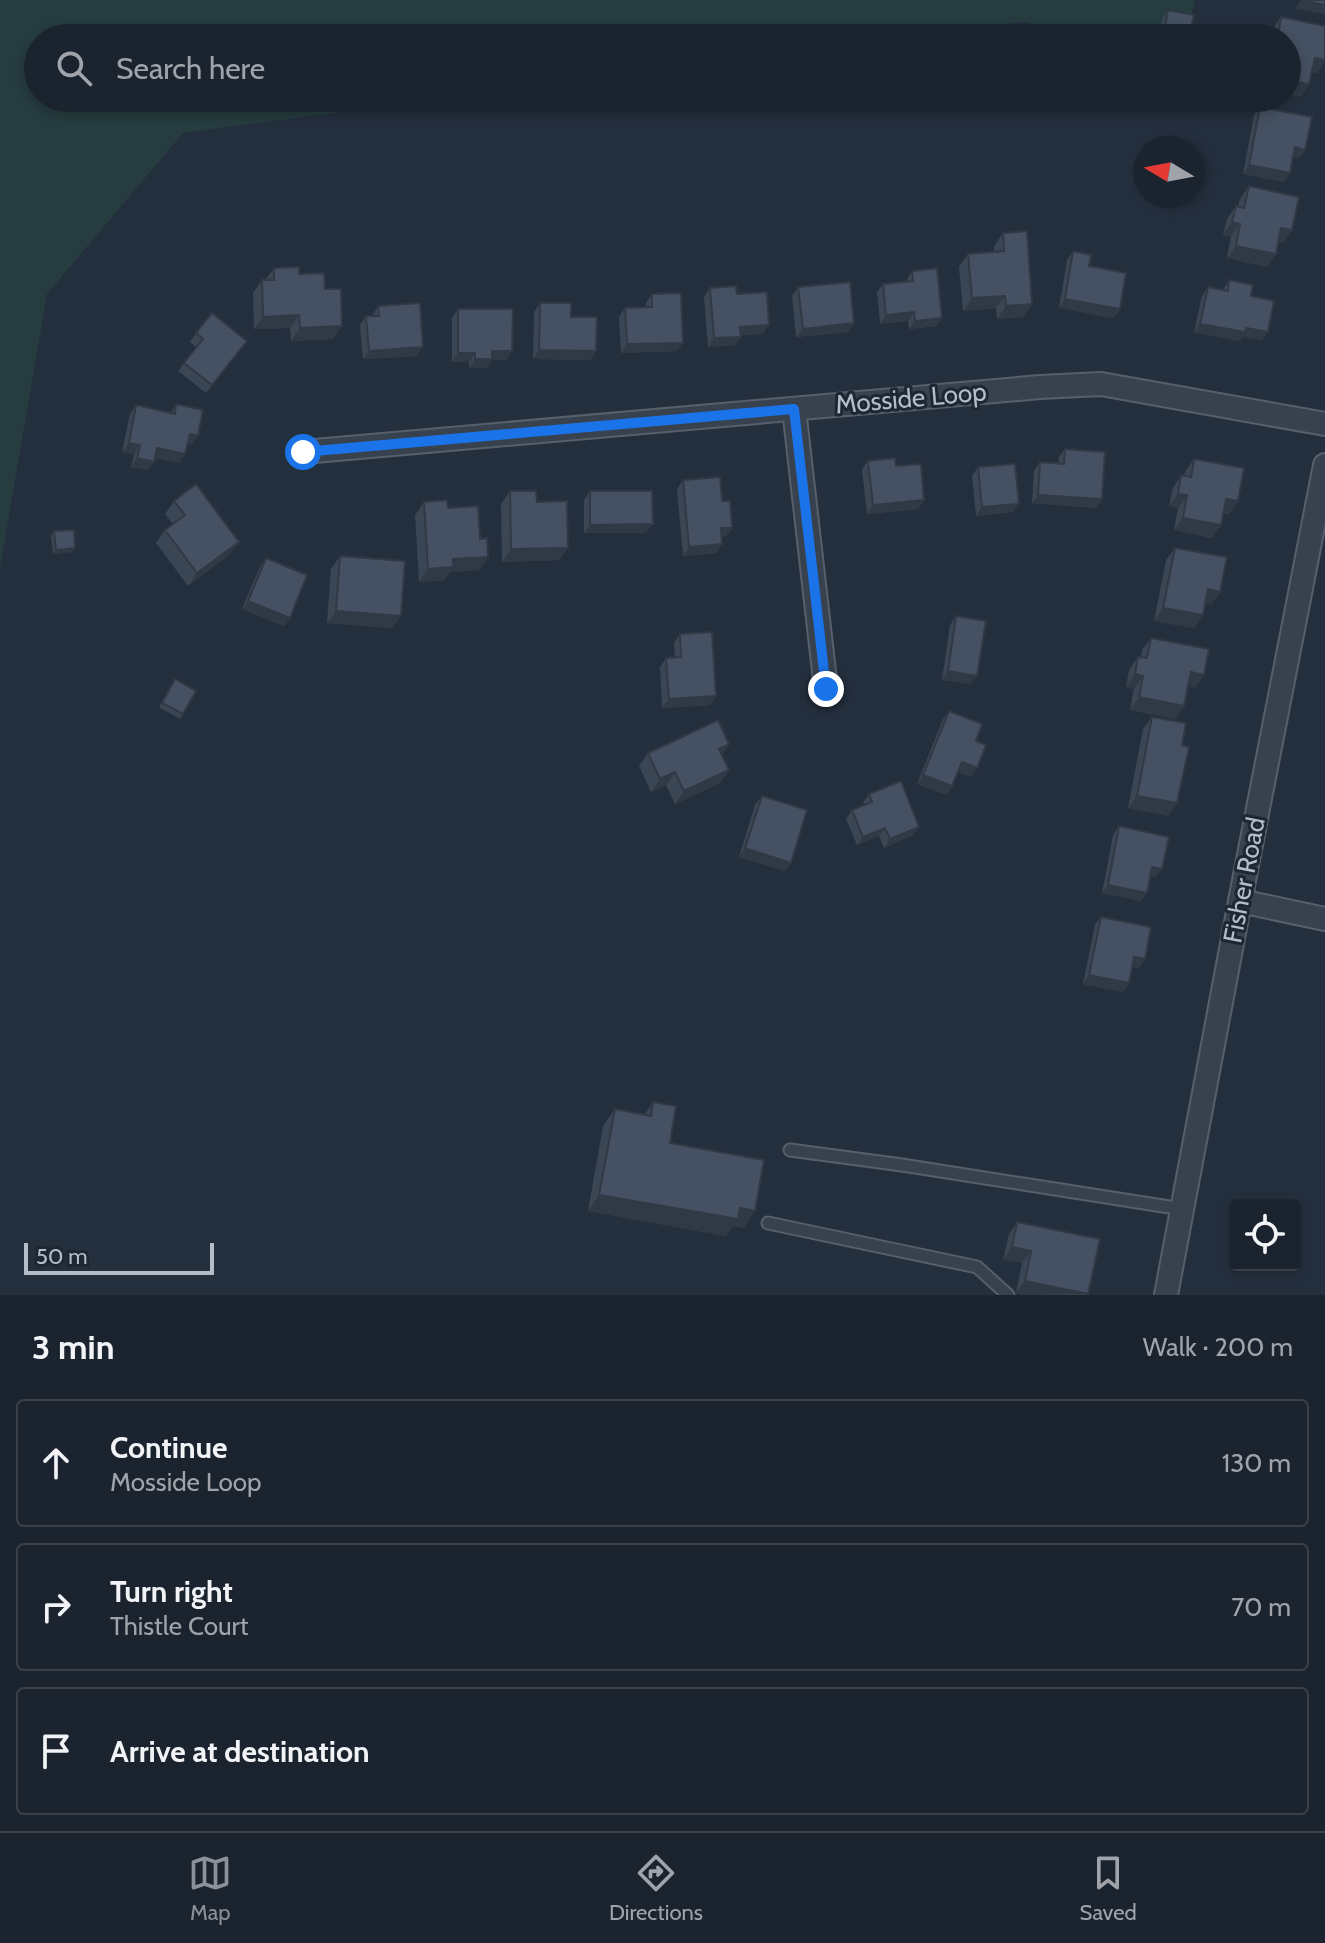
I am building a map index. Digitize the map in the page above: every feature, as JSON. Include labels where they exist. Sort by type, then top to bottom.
[{"type":"street","name":"Mosside Loop","points":[[303,452],[1101,384],[1325,424]]},
{"type":"street","points":[[794,409],[826,689]]},
{"type":"street","name":"Fisher Road","points":[[1166,1295],[1325,465]]},
{"type":"street","points":[[1240,901],[1325,919]]},
{"type":"lane","points":[[790,1150],[1182,1209]]},
{"type":"lane","points":[[768,1223],[977,1267],[1008,1295]]},
{"type":"green space","points":[[0,0],[1195,0],[1189,24],[24,24],[24,112],[342,112],[183,133],[47,294],[0,568]]},
{"type":"building","points":[[1301,0],[1325,0],[1325,5]]},
{"type":"building","points":[[1168,10],[1194,15],[1192,24],[1166,24]]},
{"type":"building","points":[[1281,17],[1325,26],[1325,60],[1315,58],[1309,84],[1301,83],[1301,24],[1280,24]]},
{"type":"building","points":[[1259,112],[1286,112],[1312,117],[1305,150],[1295,147],[1290,173],[1249,165]]},
{"type":"building","points":[[1249,186],[1299,197],[1292,230],[1281,228],[1276,254],[1236,246],[1240,224],[1232,222],[1236,206],[1244,208]]},
{"type":"building","points":[[1027,231],[1032,304],[1006,306],[1005,296],[972,298],[968,254],[1004,251],[1003,233]]},
{"type":"building","points":[[1073,251],[1091,255],[1089,266],[1126,273],[1120,309],[1065,299]]},
{"type":"building","points":[[299,267],[299,274],[324,273],[325,289],[341,289],[342,326],[300,328],[299,315],[263,317],[262,280],[274,280],[274,268]]},
{"type":"building","points":[[937,268],[942,318],[915,321],[914,312],[886,315],[883,284],[913,281],[912,271]]},
{"type":"building","points":[[1229,280],[1253,285],[1251,296],[1274,301],[1268,332],[1246,328],[1245,332],[1200,324],[1208,287],[1228,291]]},
{"type":"building","points":[[850,282],[854,323],[803,329],[798,287]]},
{"type":"building","points":[[736,286],[737,294],[767,292],[769,325],[740,327],[741,337],[714,338],[710,288]]},
{"type":"building","points":[[681,293],[683,343],[627,344],[625,308],[652,307],[652,294]]},
{"type":"building","points":[[420,303],[423,347],[369,351],[366,316],[379,316],[378,306]]},
{"type":"building","points":[[540,303],[571,303],[571,317],[597,317],[596,351],[539,350]]},
{"type":"building","points":[[458,309],[513,309],[512,351],[492,351],[492,359],[475,359],[475,353],[458,353]]},
{"type":"building","points":[[212,313],[247,341],[212,385],[184,363],[203,339],[196,333]]},
{"type":"building","points":[[176,404],[203,410],[198,436],[190,434],[185,454],[157,448],[154,462],[137,458],[140,445],[129,443],[136,405],[175,414]]},
{"type":"building","points":[[1065,449],[1105,452],[1102,499],[1038,495],[1040,462],[1064,464]]},
{"type":"building","points":[[895,458],[896,466],[921,464],[924,500],[873,505],[868,461]]},
{"type":"building","points":[[1194,459],[1244,468],[1238,501],[1226,499],[1221,525],[1183,518],[1187,495],[1178,494],[1181,475],[1191,477]]},
{"type":"building","points":[[1015,464],[1019,504],[982,507],[978,467]]},
{"type":"building","points":[[720,477],[722,501],[730,501],[732,528],[721,528],[722,544],[689,547],[683,480]]},
{"type":"building","points":[[196,484],[239,542],[197,573],[165,530],[185,515],[174,501]]},
{"type":"building","points":[[510,491],[536,491],[537,502],[567,501],[568,548],[511,549]]},
{"type":"building","points":[[590,491],[652,491],[653,524],[590,525]]},
{"type":"building","points":[[447,500],[448,508],[478,506],[480,539],[487,538],[488,557],[453,559],[453,567],[428,569],[424,502]]},
{"type":"building","points":[[74,530],[75,548],[56,550],[54,531]]},
{"type":"building","points":[[1175,548],[1227,557],[1220,592],[1208,589],[1203,615],[1163,608]]},
{"type":"building","points":[[340,556],[405,561],[401,616],[336,611]]},
{"type":"building","points":[[266,558],[307,575],[290,618],[248,601]]},
{"type":"building","points":[[956,616],[986,621],[977,676],[948,671]]},
{"type":"building","points":[[712,632],[716,696],[669,699],[666,658],[681,657],[680,634]]},
{"type":"building","points":[[1151,638],[1209,649],[1204,675],[1191,672],[1184,706],[1139,697],[1143,676],[1135,674],[1138,657],[1147,658]]},
{"type":"building","points":[[175,679],[196,691],[183,714],[162,703]]},
{"type":"building","points":[[949,711],[982,724],[976,741],[986,745],[977,768],[962,762],[952,786],[923,775]]},
{"type":"building","points":[[1152,717],[1186,723],[1182,745],[1189,747],[1177,803],[1137,796]]},
{"type":"building","points":[[718,720],[729,744],[719,749],[729,770],[684,791],[675,772],[660,779],[648,753]]},
{"type":"building","points":[[901,781],[919,827],[890,839],[885,828],[863,837],[852,810],[872,802],[869,794]]},
{"type":"building","points":[[762,796],[807,810],[791,863],[745,848]]},
{"type":"building","points":[[1119,826],[1169,837],[1162,869],[1152,867],[1147,893],[1108,885]]},
{"type":"building","points":[[1101,917],[1151,927],[1145,959],[1134,957],[1129,983],[1089,975]]},
{"type":"building","points":[[653,1102],[676,1106],[670,1143],[764,1160],[755,1211],[740,1208],[738,1219],[599,1195],[615,1109],[651,1116]]},
{"type":"building","points":[[1017,1222],[1100,1239],[1088,1294],[1025,1281],[1031,1251],[1012,1247]]},
{"type":"route","points":[[303,452],[794,409],[826,689]]}]
